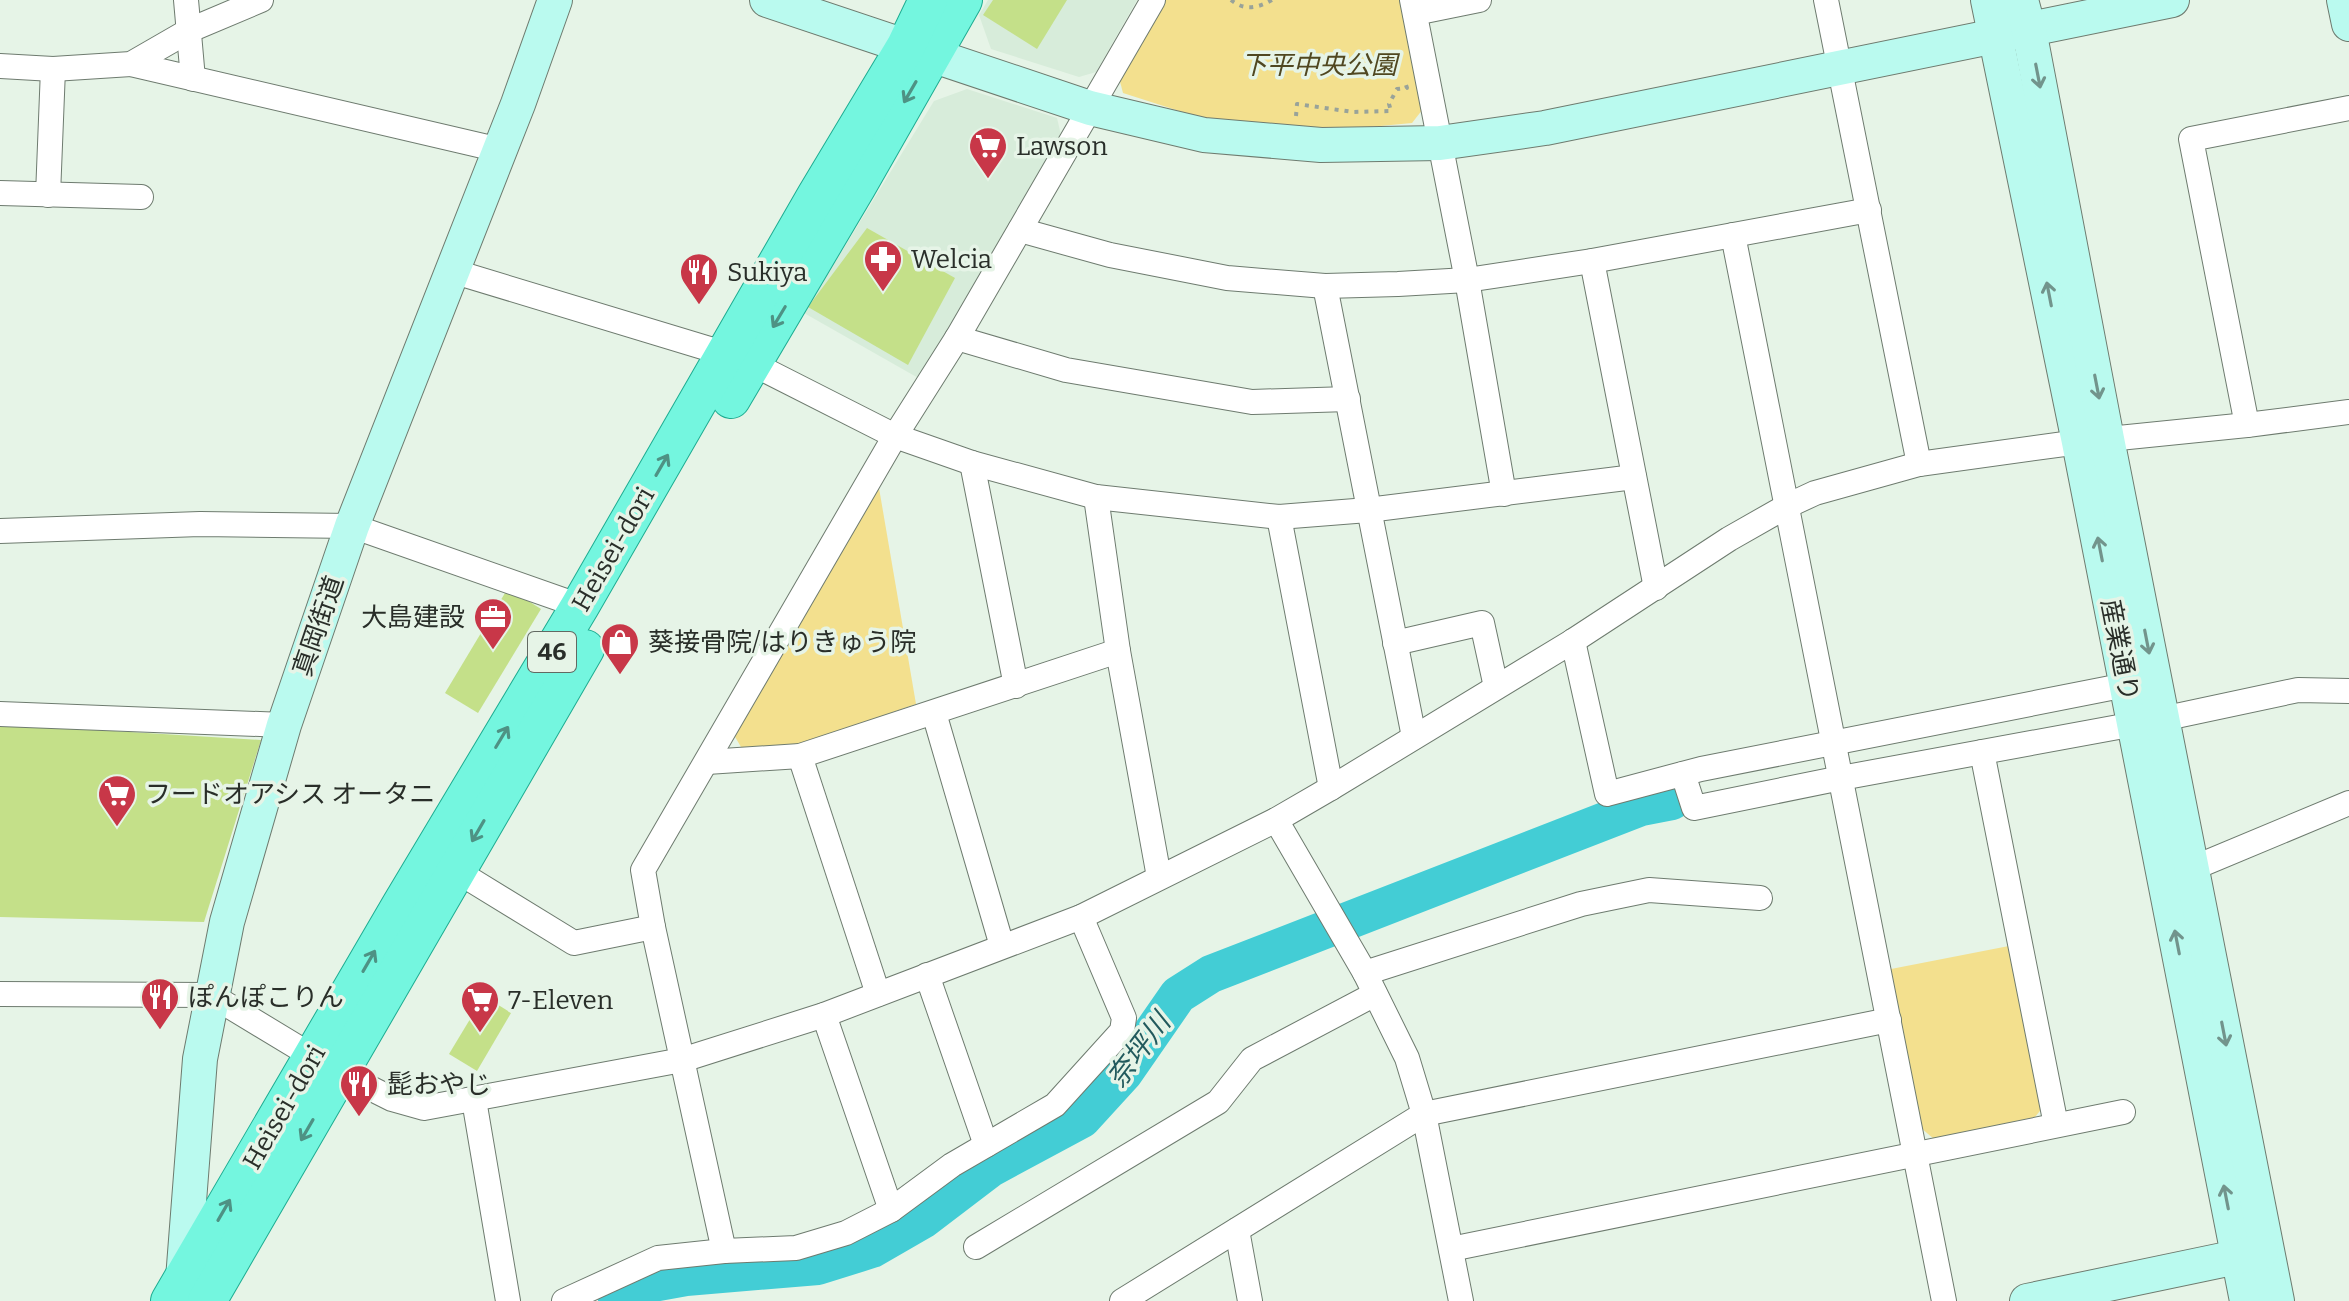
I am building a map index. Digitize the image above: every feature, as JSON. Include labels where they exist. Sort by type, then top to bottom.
[{"type":"main road","name":"Heisei-dori","points":[[919,50],[928,0]]},
{"type":"main road","name":"Heisei-dori","points":[[187,1294],[327,1065],[455,870],[739,359],[816,196],[919,50],[963,0]]},
{"type":"main road","name":"Heisei-dori","points":[[327,1065],[580,606],[739,359]]},
{"type":"street","points":[[186,0],[193,79]]},
{"type":"street","points":[[131,64],[190,30],[261,0]]},
{"type":"street","name":"真岡街道","points":[[187,1294],[200,1059],[227,922],[284,725],[352,526],[500,150],[555,0]]},
{"type":"street","points":[[767,0],[1090,108],[1204,135],[1321,145],[1440,143],[1545,128],[1840,69],[2016,22],[2158,1]]},
{"type":"street","points":[[724,1251],[643,870],[1153,0]]},
{"type":"street","points":[[1479,0],[1414,7],[1467,280],[1504,494]]},
{"type":"street","points":[[1826,0],[1919,464]]},
{"type":"street","name":"産業通り","points":[[1988,0],[2016,22],[2093,441],[2252,1254],[2277,1301]]},
{"type":"street","points":[[2344,0],[2349,21]]},
{"type":"street","points":[[0,66],[53,69],[131,64],[500,150]]},
{"type":"street","points":[[48,195],[53,69]]},
{"type":"street","points":[[2247,425],[2191,139],[2349,108]]},
{"type":"street","points":[[0,193],[141,197]]},
{"type":"street","points":[[1020,230],[1110,255],[1227,278],[1325,286],[1467,280],[1592,261],[1869,210]]},
{"type":"street","points":[[1733,235],[1944,1301]]},
{"type":"street","points":[[1592,261],[1656,588]]},
{"type":"street","points":[[452,271],[739,359],[895,436],[972,463],[1096,497],[1279,517],[1368,510],[1634,477]]},
{"type":"street","points":[[1325,286],[1414,737]]},
{"type":"street","points":[[957,338],[1066,370],[1252,402],[1348,399]]},
{"type":"street","points":[[0,994],[211,995],[327,1065],[392,1099],[424,1108],[682,1060],[824,1015],[1081,917],[1276,820],[1573,641],[1729,539],[1815,493],[1919,464],[2349,412]]},
{"type":"street","name":"産業通り","points":[[2093,441],[2126,685],[2148,722],[2191,869],[2252,1254],[2247,1301]]},
{"type":"street","points":[[972,463],[1016,686]]},
{"type":"street","points":[[1096,497],[1118,651],[1159,877]]},
{"type":"street","points":[[1279,517],[1331,788]]},
{"type":"street","points":[[0,531],[200,524],[352,526],[580,606]]},
{"type":"street","points":[[1395,643],[1482,623],[1496,687]]},
{"type":"street","points":[[1573,641],[1607,794],[1683,774],[2126,685]]},
{"type":"street","points":[[707,762],[800,756],[1118,651]]},
{"type":"street","points":[[1683,774],[1694,808],[2148,722],[2298,690],[2349,691]]},
{"type":"street","points":[[934,713],[1002,946]]},
{"type":"street","points":[[0,714],[284,725]]},
{"type":"street","points":[[1982,752],[2056,1125]]},
{"type":"street","points":[[800,756],[878,994]]},
{"type":"street","points":[[2191,869],[2349,803]]},
{"type":"street","points":[[1276,820],[1370,984],[1407,1058],[1424,1114],[1461,1301]]},
{"type":"street","points":[[455,870],[574,943],[653,927]]},
{"type":"street","points":[[976,1247],[1218,1102],[1252,1059],[1370,984],[1581,904],[1649,890],[1760,898]]},
{"type":"street","points":[[564,1301],[658,1258],[796,1248],[846,1233],[891,1210],[952,1165],[1055,1105],[1122,1031],[1124,1018],[1081,917]]},
{"type":"street","points":[[927,975],[986,1145]]},
{"type":"street","points":[[824,1015],[891,1210]]},
{"type":"street","points":[[1122,1301],[1424,1114],[1889,1020]]},
{"type":"street","points":[[474,1100],[508,1301]]},
{"type":"street","points":[[1451,1249],[2123,1112]]},
{"type":"street","points":[[1237,1230],[1250,1301]]},
{"type":"street","points":[[2027,1301],[2252,1254]]},
{"type":"path","points":[[1231,0],[1234,4],[1258,7],[1272,0]]},
{"type":"path","points":[[1295,143],[1297,104],[1353,112],[1391,111],[1389,104],[1397,89],[1407,88],[1404,73]]},
{"type":"shaded area","points":[[988,0],[1137,0],[1096,72],[1079,77],[991,49],[979,15]]},
{"type":"shaded area","points":[[967,89],[1057,118],[1061,135],[920,379],[804,313],[934,101]]},
{"type":"green space","name":"下平中央公園","points":[[1161,0],[1401,0],[1423,109],[1412,123],[1317,132],[1201,118],[1123,93],[1118,74]]},
{"type":"green space","points":[[879,488],[916,704],[796,746],[741,747],[734,735]]},
{"type":"green space","points":[[2014,945],[2044,1106],[2035,1117],[1934,1139],[1921,1128],[1891,969]]},
{"type":"building","points":[[993,0],[1067,0],[1037,49],[983,15]]},
{"type":"building","name":"Welcia","points":[[867,228],[955,278],[908,365],[808,307]]},
{"type":"building","name":"大島建設","points":[[508,588],[541,609],[478,713],[445,693]]},
{"type":"building","name":"フードオアシス オータニ","points":[[0,724],[261,740],[204,922],[0,917]]},
{"type":"building","name":"7-Eleven","points":[[484,996],[511,1013],[477,1071],[449,1054]]},
{"type":"waterway","name":"奈坪川","points":[[617,1301],[653,1283],[686,1277],[818,1266],[872,1249],[924,1219],[991,1168],[1082,1119],[1124,1073],[1178,995],[1211,974],[1641,807],[1672,801]]},
{"type":"place","name":"Lawson","points":[[988,180]]},
{"type":"place","name":"Welcia","points":[[883,293]]},
{"type":"place","name":"Sukiya","points":[[699,306]]},
{"type":"place","name":"大島建設","points":[[493,651]]},
{"type":"place","name":"葵接骨院/はりきゅう院","points":[[620,676]]},
{"type":"place","name":"フードオアシス オータニ","points":[[117,828]]},
{"type":"place","name":"ぽんぽこりん","points":[[160,1031]]},
{"type":"place","name":"7-Eleven","points":[[480,1034]]},
{"type":"place","name":"髭おやじ","points":[[359,1118]]}]
